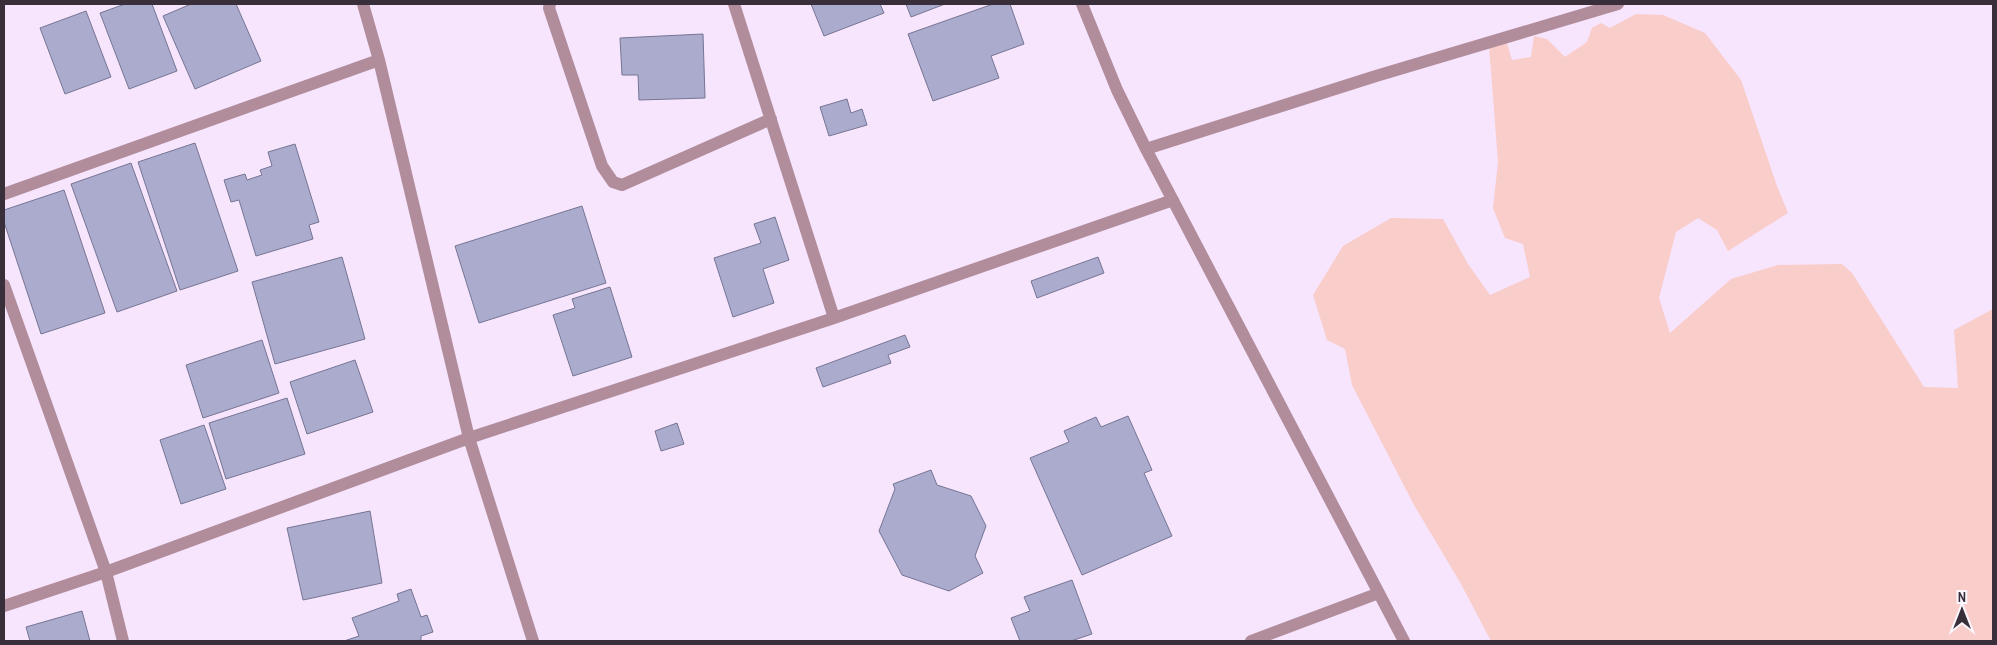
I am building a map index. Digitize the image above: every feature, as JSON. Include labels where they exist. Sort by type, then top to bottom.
[{"type":"street","points":[[363,4],[379,60],[469,438],[533,641]]},
{"type":"street","points":[[550,4],[549,8],[602,166],[613,182],[622,185],[771,119]]},
{"type":"street","points":[[734,4],[834,318]]},
{"type":"street","points":[[1082,4],[1117,90],[1146,149],[1404,641]]},
{"type":"street","points":[[1146,149],[1395,70],[1618,4]]},
{"type":"street","points":[[4,194],[379,60]]},
{"type":"street","points":[[4,606],[106,572],[469,438],[834,318],[1173,200]]},
{"type":"street","points":[[4,285],[106,572],[123,641]]},
{"type":"street","points":[[1251,641],[1378,593]]},
{"type":"shaded area","points":[[1636,14],[1663,15],[1705,33],[1741,80],[1788,213],[1728,251],[1717,230],[1698,218],[1676,232],[1659,298],[1670,333],[1731,279],[1778,265],[1842,264],[1852,273],[1924,387],[1958,388],[1954,330],[1993,309],[1993,641],[1491,641],[1461,584],[1414,505],[1352,385],[1345,349],[1327,340],[1313,295],[1343,246],[1391,218],[1443,219],[1468,264],[1490,295],[1530,277],[1523,244],[1505,238],[1493,208],[1498,162],[1489,45],[1506,40],[1512,60],[1531,57],[1534,36],[1547,39],[1565,57],[1587,42],[1592,28],[1601,23],[1610,28]]},
{"type":"building","points":[[125,4],[152,4],[177,71],[129,89],[100,13]]},
{"type":"building","points":[[191,4],[236,4],[261,61],[195,89],[163,16]]},
{"type":"building","points":[[811,4],[880,4],[884,13],[824,36]]},
{"type":"building","points":[[906,4],[945,4],[911,17]]},
{"type":"building","points":[[993,4],[1010,4],[1024,44],[991,56],[999,78],[933,101],[908,34]]},
{"type":"building","points":[[86,11],[111,77],[65,94],[40,28]]},
{"type":"building","points":[[703,34],[705,98],[639,100],[638,75],[622,75],[620,38]]},
{"type":"building","points":[[847,99],[851,113],[862,109],[867,125],[829,136],[820,107]]},
{"type":"building","points":[[195,143],[238,271],[180,290],[138,162]]},
{"type":"building","points":[[295,144],[319,222],[309,225],[313,239],[256,256],[239,200],[231,202],[224,180],[245,174],[247,180],[262,175],[260,170],[272,166],[268,152]]},
{"type":"building","points":[[131,163],[177,291],[117,312],[71,184]]},
{"type":"building","points":[[64,190],[105,313],[41,334],[4,222],[4,210]]},
{"type":"building","points":[[582,206],[606,283],[479,323],[455,246]]},
{"type":"building","points":[[775,217],[789,260],[763,269],[774,303],[733,317],[714,258],[761,243],[754,224]]},
{"type":"building","points":[[342,257],[365,339],[275,364],[252,282]]},
{"type":"building","points":[[1098,257],[1104,273],[1037,298],[1031,281]]},
{"type":"building","points":[[610,287],[632,357],[573,376],[553,315],[575,308],[572,299]]},
{"type":"building","points":[[905,335],[910,347],[888,355],[891,363],[823,387],[816,368]]},
{"type":"building","points":[[262,340],[279,393],[203,418],[186,365]]},
{"type":"building","points":[[355,360],[373,412],[307,434],[290,382]]},
{"type":"building","points":[[287,398],[305,454],[226,479],[209,423]]},
{"type":"building","points":[[1128,416],[1152,470],[1144,473],[1172,536],[1082,575],[1030,458],[1069,442],[1064,431],[1096,417],[1101,427]]},
{"type":"building","points":[[677,423],[684,444],[661,451],[655,431]]},
{"type":"building","points":[[204,425],[226,489],[181,504],[160,440]]},
{"type":"building","points":[[931,470],[937,485],[971,496],[986,526],[975,556],[983,573],[949,591],[902,575],[879,531],[895,489],[893,484]]},
{"type":"building","points":[[370,511],[382,583],[303,600],[287,528]]},
{"type":"building","points":[[1072,580],[1092,634],[1071,641],[1020,641],[1011,618],[1030,611],[1024,597]]},
{"type":"building","points":[[411,589],[421,617],[427,615],[433,632],[421,636],[421,641],[344,641],[359,636],[352,618],[399,601],[397,594]]},
{"type":"building","points":[[82,611],[90,641],[30,641],[26,627]]}]
